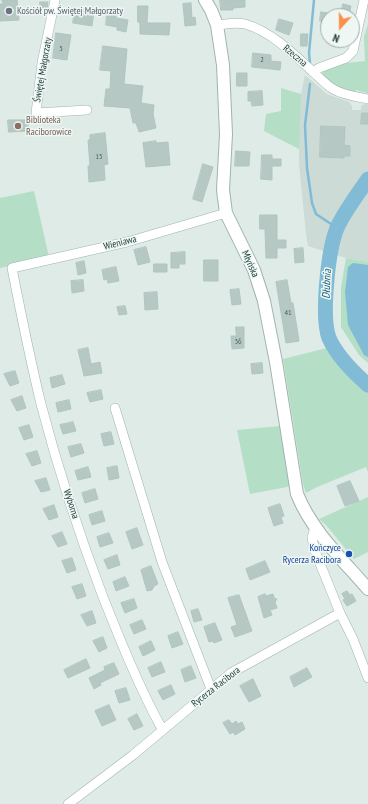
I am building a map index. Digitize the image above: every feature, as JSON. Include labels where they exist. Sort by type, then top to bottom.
[{"type":"street","name":"Świętej Małgorzaty","points":[[55,0],[54,12],[42,63],[36,113],[87,110]]},
{"type":"street","name":"Młyńska","points":[[205,0],[218,25],[223,65],[226,118],[223,190],[226,213],[254,270],[264,301],[276,362],[295,485],[301,502],[315,527],[368,589]]},
{"type":"street","points":[[313,72],[319,68],[346,58],[353,51],[364,0]]},
{"type":"street","name":"Rzeczna","points":[[218,25],[243,23],[262,31],[313,72],[320,80],[333,89],[368,99]]},
{"type":"street","name":"Wieniawa","points":[[12,268],[127,242],[226,213]]},
{"type":"street","name":"Wyborna","points":[[12,268],[42,405],[70,502],[120,639],[162,729]]},
{"type":"street","points":[[115,408],[162,562],[211,690]]},
{"type":"street","points":[[315,527],[312,544],[340,613],[354,639],[368,678]]},
{"type":"street","name":"Rycerza Racibora","points":[[68,804],[133,755],[162,729],[232,673],[340,613]]},
{"type":"shaded area","points":[[305,75],[327,94],[349,102],[352,106],[352,110],[361,110],[361,106],[368,104],[368,262],[346,258],[308,246],[299,164],[299,109]]},
{"type":"green space","points":[[368,24],[368,94],[356,90],[354,93],[336,86],[322,76],[324,70],[347,63],[365,61],[364,37]]},
{"type":"green space","points":[[281,88],[301,94],[299,149],[264,131],[266,114],[281,111]]},
{"type":"green space","points":[[34,191],[49,257],[0,268],[0,198]]},
{"type":"green space","points":[[346,258],[368,262],[368,363],[359,355],[341,327],[341,288]]},
{"type":"green space","points":[[327,348],[356,383],[364,374],[368,377],[368,472],[366,467],[306,493],[303,484],[283,359]]},
{"type":"green space","points":[[280,426],[292,486],[250,494],[237,430]]},
{"type":"green space","points":[[368,497],[368,552],[354,559],[326,525],[319,519]]},
{"type":"water","points":[[353,263],[368,265],[368,357],[364,355],[348,325],[345,292],[348,267]]},
{"type":"building","name":"Kościół pw. Świętej Małgorzaty","points":[[2,0],[17,0],[19,20],[0,21],[0,4],[3,4]]},
{"type":"building","points":[[220,0],[245,0],[245,7],[233,8],[233,10],[221,10]]},
{"type":"building","points":[[40,2],[48,2],[47,9],[41,10]]},
{"type":"building","points":[[191,3],[192,18],[195,17],[196,25],[185,26],[183,4]]},
{"type":"building","points":[[343,4],[351,6],[351,8],[342,8]]},
{"type":"building","points":[[138,6],[148,6],[147,23],[170,23],[169,35],[140,34]]},
{"type":"building","points":[[75,9],[94,11],[92,26],[73,23]]},
{"type":"building","points":[[107,13],[116,15],[116,18],[128,20],[126,32],[117,30],[117,27],[106,25]]},
{"type":"building","points":[[279,19],[293,23],[289,35],[276,30]]},
{"type":"building","points":[[56,33],[71,35],[67,60],[53,58]]},
{"type":"building","points":[[301,34],[308,34],[307,46],[301,46]]},
{"type":"building","points":[[103,46],[127,49],[124,84],[143,86],[141,103],[154,105],[153,114],[156,128],[139,132],[136,123],[133,123],[130,108],[104,106],[106,89],[110,89],[111,71],[100,70]]},
{"type":"building","points":[[253,53],[271,55],[271,61],[281,62],[280,70],[252,67]]},
{"type":"building","points":[[237,73],[247,73],[247,86],[237,86]]},
{"type":"building","points":[[262,91],[263,105],[252,106],[251,101],[248,101],[248,92]]},
{"type":"building","points":[[362,113],[368,113],[368,124],[361,124]]},
{"type":"building","name":"Biblioteka Raciborowice","points":[[8,120],[28,120],[28,131],[9,132]]},
{"type":"building","points":[[321,126],[345,127],[344,145],[350,146],[350,156],[344,156],[344,158],[320,157]]},
{"type":"building","points":[[105,133],[108,164],[104,165],[105,180],[89,182],[88,166],[90,166],[88,140],[90,140],[90,135]]},
{"type":"building","points":[[156,141],[156,143],[168,142],[170,165],[146,167],[143,143]]},
{"type":"building","points":[[236,151],[250,152],[249,166],[235,166]]},
{"type":"building","points":[[262,155],[272,155],[272,159],[281,159],[281,166],[272,166],[272,180],[261,179]]},
{"type":"building","points":[[203,164],[213,167],[202,202],[193,199]]},
{"type":"building","points":[[260,215],[277,215],[277,240],[286,240],[286,248],[277,248],[277,258],[266,258],[265,229],[260,229]]},
{"type":"building","points":[[146,247],[150,262],[138,265],[134,250]]},
{"type":"building","points":[[303,248],[304,262],[295,263],[294,249]]},
{"type":"building","points":[[185,252],[185,264],[179,264],[179,268],[171,268],[171,253]]},
{"type":"building","points":[[204,260],[218,260],[218,281],[204,281]]},
{"type":"building","points":[[84,261],[86,273],[78,275],[76,263]]},
{"type":"building","points":[[154,264],[167,264],[167,272],[154,272]]},
{"type":"building","points":[[116,267],[119,281],[108,283],[107,279],[104,280],[102,270]]},
{"type":"building","points":[[83,280],[84,291],[72,293],[71,281]]},
{"type":"building","points":[[287,280],[291,303],[293,303],[299,341],[286,343],[276,282]]},
{"type":"building","points":[[239,289],[241,304],[232,305],[230,290]]},
{"type":"building","points":[[157,292],[158,309],[145,310],[144,293]]},
{"type":"building","points":[[125,306],[127,314],[119,315],[117,307]]},
{"type":"building","points":[[236,327],[244,327],[244,348],[232,349],[231,336],[236,336]]},
{"type":"building","points":[[88,348],[91,364],[100,362],[102,373],[84,376],[78,350]]},
{"type":"building","points":[[262,363],[263,373],[252,374],[251,364]]},
{"type":"building","points":[[15,371],[19,383],[10,386],[4,374]]},
{"type":"building","points":[[62,375],[65,384],[52,388],[50,378]]},
{"type":"building","points":[[101,390],[103,399],[90,402],[87,393]]},
{"type":"building","points":[[22,396],[26,408],[17,411],[11,400]]},
{"type":"building","points":[[69,400],[71,409],[58,412],[56,403]]},
{"type":"building","points":[[73,422],[76,431],[63,434],[60,425]]},
{"type":"building","points":[[29,425],[33,437],[24,440],[19,428]]},
{"type":"building","points":[[111,432],[114,444],[104,446],[101,434]]},
{"type":"building","points":[[81,444],[84,453],[71,457],[68,447]]},
{"type":"building","points":[[37,451],[41,463],[32,466],[26,454]]},
{"type":"building","points":[[117,466],[119,478],[109,480],[107,468]]},
{"type":"building","points":[[88,467],[91,477],[78,480],[75,471]]},
{"type":"building","points":[[46,478],[50,490],[41,492],[35,481]]},
{"type":"building","points":[[350,481],[359,501],[345,506],[337,486]]},
{"type":"building","points":[[95,489],[98,499],[85,503],[82,493]]},
{"type":"building","points":[[280,504],[284,516],[281,517],[283,523],[274,526],[268,508]]},
{"type":"building","points":[[54,505],[58,517],[49,520],[43,509]]},
{"type":"building","points":[[102,511],[105,521],[92,525],[89,515]]},
{"type":"building","points":[[137,528],[143,545],[132,549],[126,532]]},
{"type":"building","points":[[62,532],[67,544],[58,547],[52,536]]},
{"type":"building","points":[[109,533],[113,543],[100,547],[97,537]]},
{"type":"building","points":[[117,555],[120,565],[108,569],[104,560]]},
{"type":"building","points":[[72,558],[76,570],[67,573],[62,561]]},
{"type":"building","points":[[265,561],[270,572],[250,580],[246,569]]},
{"type":"building","points":[[151,566],[158,584],[154,586],[152,590],[147,591],[141,570]]},
{"type":"building","points":[[125,577],[129,586],[116,591],[113,582]]},
{"type":"building","points":[[82,584],[86,596],[77,599],[72,587]]},
{"type":"building","points":[[347,591],[350,595],[352,594],[356,601],[347,606],[343,600],[345,599],[342,594]]},
{"type":"building","points":[[265,594],[266,596],[273,594],[274,598],[277,599],[275,602],[277,608],[270,610],[272,615],[264,618],[258,597]]},
{"type":"building","points":[[239,595],[252,631],[235,637],[231,627],[237,625],[228,598]]},
{"type":"building","points":[[134,599],[137,608],[125,613],[121,603]]},
{"type":"building","points":[[198,609],[202,620],[194,622],[191,611]]},
{"type":"building","points":[[92,611],[96,623],[87,626],[81,615]]},
{"type":"building","points":[[142,620],[146,629],[134,634],[130,625]]},
{"type":"building","points":[[215,623],[222,640],[214,643],[213,641],[209,642],[204,627]]},
{"type":"building","points":[[178,632],[183,644],[172,648],[168,636]]},
{"type":"building","points":[[103,637],[107,648],[99,652],[93,641]]},
{"type":"building","points":[[151,641],[155,650],[143,656],[139,647]]},
{"type":"building","points":[[86,659],[90,668],[68,678],[64,670]]},
{"type":"building","points":[[161,662],[165,672],[152,677],[148,668]]},
{"type":"building","points":[[114,663],[119,674],[100,683],[101,685],[94,689],[89,678],[105,670],[104,667]]},
{"type":"building","points":[[191,666],[196,678],[185,682],[181,670]]},
{"type":"building","points":[[307,668],[312,677],[294,687],[290,677]]},
{"type":"building","points":[[253,679],[261,696],[249,702],[240,686]]},
{"type":"building","points":[[171,685],[175,694],[163,700],[158,691]]},
{"type":"building","points":[[126,688],[130,700],[119,703],[115,691]]},
{"type":"building","points":[[109,705],[116,720],[102,726],[95,711]]},
{"type":"building","points":[[137,714],[143,726],[134,730],[128,719]]},
{"type":"building","points":[[229,720],[232,724],[236,721],[238,724],[242,722],[245,729],[235,735],[233,732],[230,734],[223,723]]},
{"type":"waterway","points":[[310,63],[309,53],[314,0]]},
{"type":"waterway","points":[[310,84],[305,125],[307,168],[312,203],[316,214],[337,228]]},
{"type":"waterway","name":"Dłubnia","points":[[368,179],[351,203],[337,228],[328,267],[326,300],[327,328],[332,345],[346,363],[368,385]]},
{"type":"place","name":"Kościół pw. Świętej Małgorzaty","points":[[9,11]]},
{"type":"place","name":"Biblioteka Raciborowice","points":[[18,126]]},
{"type":"place","name":"Kończyce Rycerza Racibora","points":[[349,554]]}]
